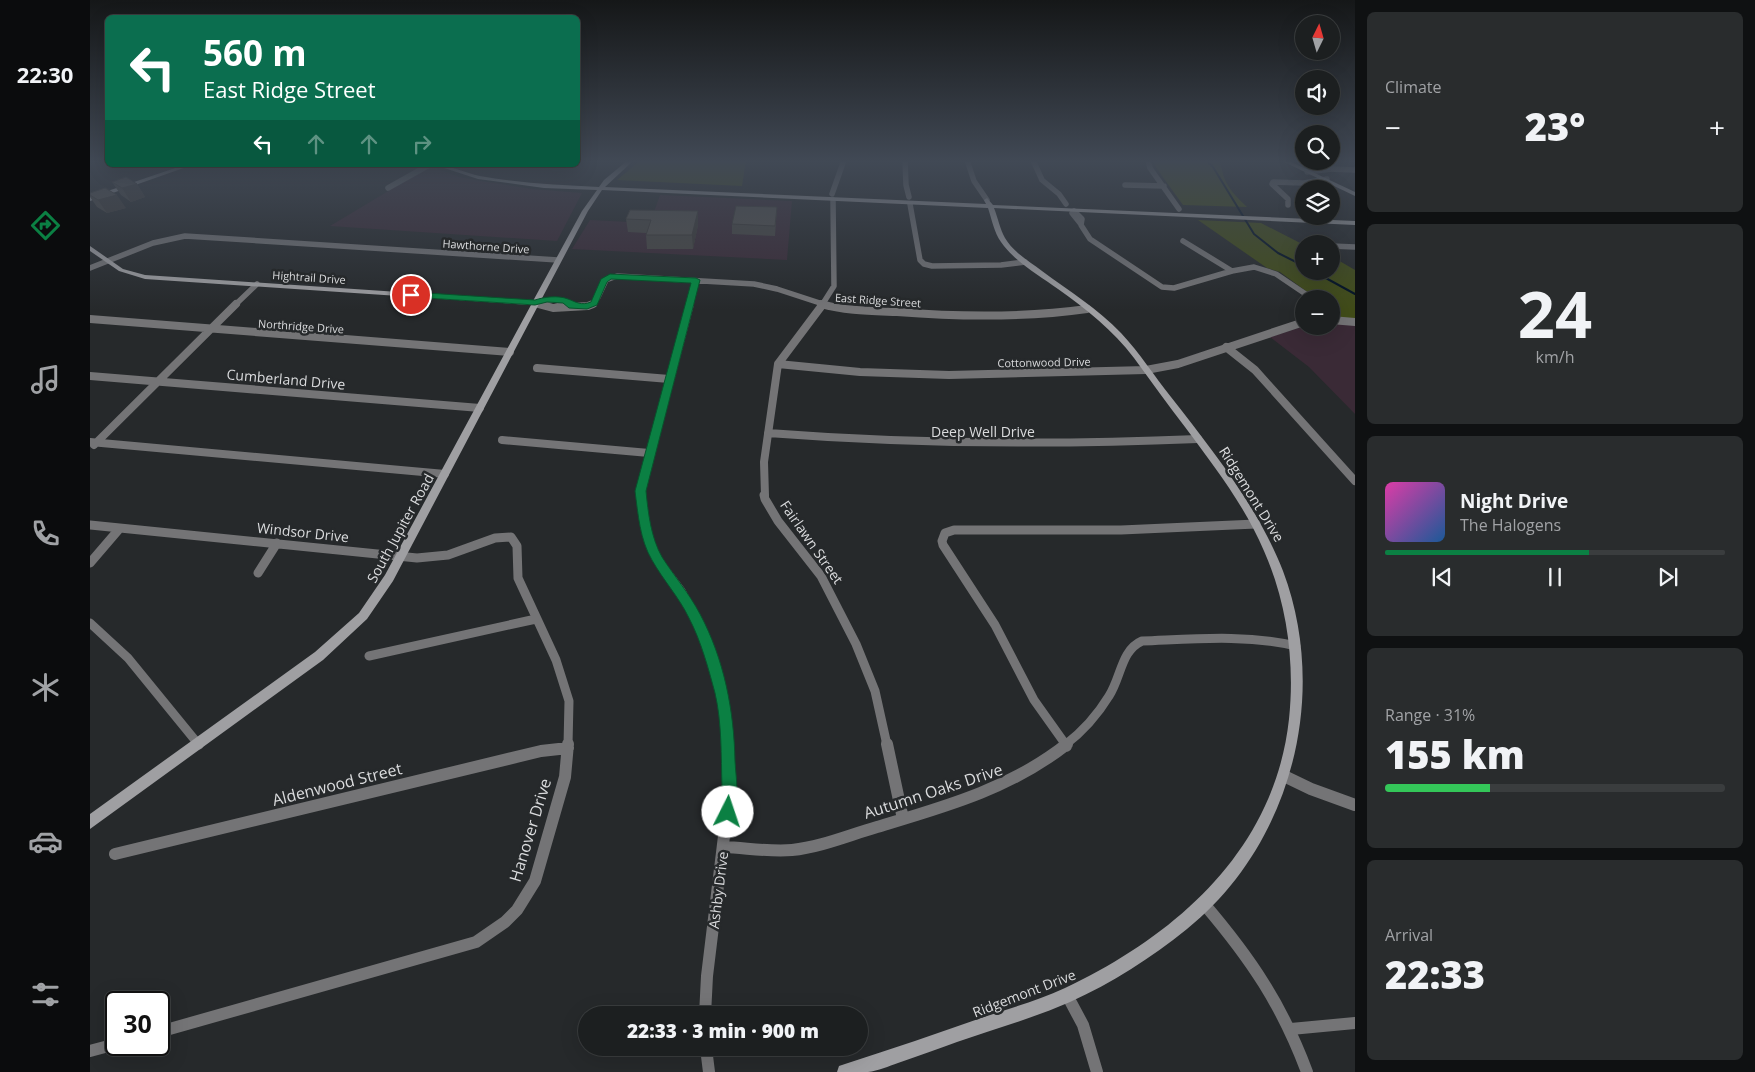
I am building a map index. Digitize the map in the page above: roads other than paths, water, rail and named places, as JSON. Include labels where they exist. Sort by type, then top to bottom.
[{"type":"street","name":"South Jupiter Road","points":[[90,822],[199,745],[338,640],[372,604],[445,474],[558,260],[587,210]]},
{"type":"street","name":"Fairlawn Street","points":[[832,210],[834,286],[778,364],[763,482],[765,499],[778,521],[821,576],[856,644],[879,706],[903,819]]},
{"type":"street","points":[[912,210],[920,260],[924,264],[952,266],[1001,265],[1026,262]]},
{"type":"street","name":"Ridgemont Drive","points":[[845,1072],[863,1069],[1067,995],[1145,952],[1180,927],[1204,905],[1250,848],[1284,776],[1291,749],[1295,720],[1296,646],[1285,591],[1272,554],[1256,524],[1198,439],[1114,331],[1006,244],[1000,236],[993,210]]},
{"type":"street","points":[[1054,210],[1295,214]]},
{"type":"street","points":[[1187,210],[1259,219],[1355,222]]},
{"type":"street","points":[[1074,211],[1082,219],[1080,223],[1090,239],[1165,288],[1174,288],[1247,267],[1270,271],[1299,290]]},
{"type":"street","points":[[1340,215],[1355,216]]},
{"type":"street","name":"Hawthorne Drive","points":[[90,268],[163,240],[185,236],[558,260]]},
{"type":"street","points":[[1183,241],[1232,271]]},
{"type":"street","points":[[1340,246],[1355,247]]},
{"type":"street","name":"Hightrail Drive","points":[[90,248],[121,270],[145,276],[535,303],[542,307],[561,309],[594,304],[604,280],[610,277]]},
{"type":"street","name":"East Ridge Street","points":[[610,277],[696,280],[766,286],[822,305],[846,309],[960,316],[1061,313],[1087,309]]},
{"type":"street","name":"Ashby Drive","points":[[696,280],[649,453],[641,491],[646,531],[656,558],[681,591],[696,618],[711,654],[722,696],[727,731],[729,795],[707,976],[705,1006]]},
{"type":"street","points":[[92,445],[257,284]]},
{"type":"street","name":"Northridge Drive","points":[[90,320],[510,352]]},
{"type":"street","points":[[1340,321],[1355,322]]},
{"type":"street","name":"Cottonwood Drive","points":[[778,364],[860,372],[949,375],[1146,370],[1178,364],[1295,325]]},
{"type":"street","points":[[1226,347],[1256,370],[1355,481]]},
{"type":"street","points":[[537,368],[669,379]]},
{"type":"street","name":"Cumberland Drive","points":[[90,376],[480,408]]},
{"type":"street","name":"Deep Well Drive","points":[[768,433],[941,444],[1068,444],[1198,439]]},
{"type":"street","points":[[502,440],[649,453]]},
{"type":"street","points":[[92,445],[445,474]]},
{"type":"street","points":[[1066,746],[1034,700],[995,625],[943,545],[943,536],[947,532],[954,530],[1122,530],[1256,524]]},
{"type":"street","name":"Windsor Drive","points":[[90,525],[430,558],[448,556],[495,538],[511,537]]},
{"type":"street","points":[[90,563],[120,528]]},
{"type":"street","name":"Hanover Drive","points":[[170,1029],[476,942],[491,933],[517,910],[535,881],[565,777],[569,701],[556,660],[518,578],[517,546],[511,537]]},
{"type":"street","points":[[258,573],[277,543]]},
{"type":"street","points":[[370,656],[536,619]]},
{"type":"street","points":[[90,623],[128,658],[148,680],[199,745]]},
{"type":"street","name":"Autumn Oaks Drive","points":[[724,847],[794,850],[996,790],[1040,766],[1066,746],[1094,718],[1116,685],[1128,651],[1136,642],[1142,640],[1251,638],[1296,646]]},
{"type":"street","name":"Aldenwood Street","points":[[115,854],[542,751],[568,748]]},
{"type":"street","points":[[1284,776],[1310,789],[1355,805]]},
{"type":"street","points":[[1204,905],[1234,938],[1275,997],[1291,1029],[1307,1072]]},
{"type":"street","points":[[1067,995],[1083,1025],[1097,1072]]},
{"type":"street","points":[[1291,1029],[1355,1023]]},
{"type":"street","points":[[90,1051],[105,1047]]},
{"type":"street","points":[[707,1056],[709,1072]]},
{"type":"waterway","points":[[1239,210],[1254,234],[1278,253],[1295,262]]},
{"type":"waterway","points":[[1329,280],[1355,294]]}]
